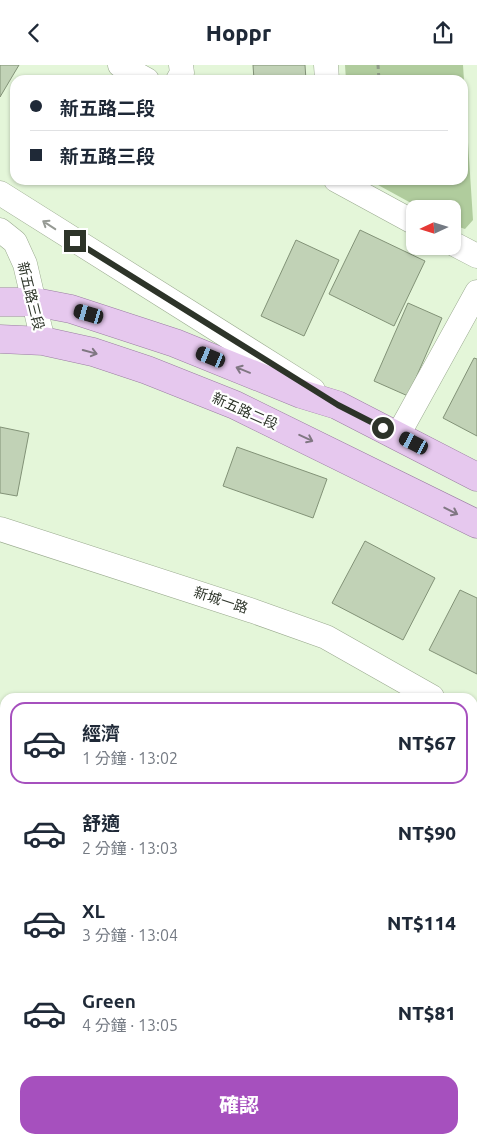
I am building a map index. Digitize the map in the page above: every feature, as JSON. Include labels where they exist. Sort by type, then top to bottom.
[{"type":"main road","points":[[0,302],[35,302],[107,319],[158,337],[301,394],[338,405],[477,477]]},
{"type":"main road","name":"新五路二段","points":[[0,339],[42,341],[93,352],[235,405],[477,524]]},
{"type":"street","points":[[120,65],[138,75]]},
{"type":"street","points":[[345,185],[406,218]]},
{"type":"street","points":[[0,193],[338,405]]},
{"type":"street","name":"新五路三段","points":[[0,230],[15,242],[25,264],[35,302],[42,341]]},
{"type":"street","points":[[461,248],[477,256]]},
{"type":"street","points":[[398,435],[477,292]]},
{"type":"street","name":"新城一路","points":[[0,529],[254,611],[326,637],[425,693]]},
{"type":"green space","points":[[345,65],[463,65],[464,75],[346,75]]},
{"type":"green space","points":[[468,142],[473,220],[465,229],[461,228],[461,200],[406,200],[378,185],[468,185]]},
{"type":"building","points":[[0,65],[19,65],[13,75],[10,75],[10,80],[0,97]]},
{"type":"building","points":[[253,65],[305,65],[306,75],[254,75]]},
{"type":"building","points":[[360,230],[406,252],[406,255],[412,255],[425,261],[394,326],[329,294]]},
{"type":"building","points":[[296,240],[339,260],[304,336],[261,316]]},
{"type":"building","points":[[408,303],[442,318],[408,396],[374,381]]},
{"type":"building","points":[[474,358],[477,359],[477,436],[443,418]]},
{"type":"building","points":[[0,427],[29,433],[17,496],[0,493]]},
{"type":"building","points":[[237,447],[327,479],[313,518],[223,486]]},
{"type":"building","points":[[365,541],[435,578],[403,640],[332,603]]},
{"type":"building","points":[[460,590],[477,598],[477,674],[429,650]]},
{"type":"route","points":[[75,241],[338,405],[383,428]]}]
